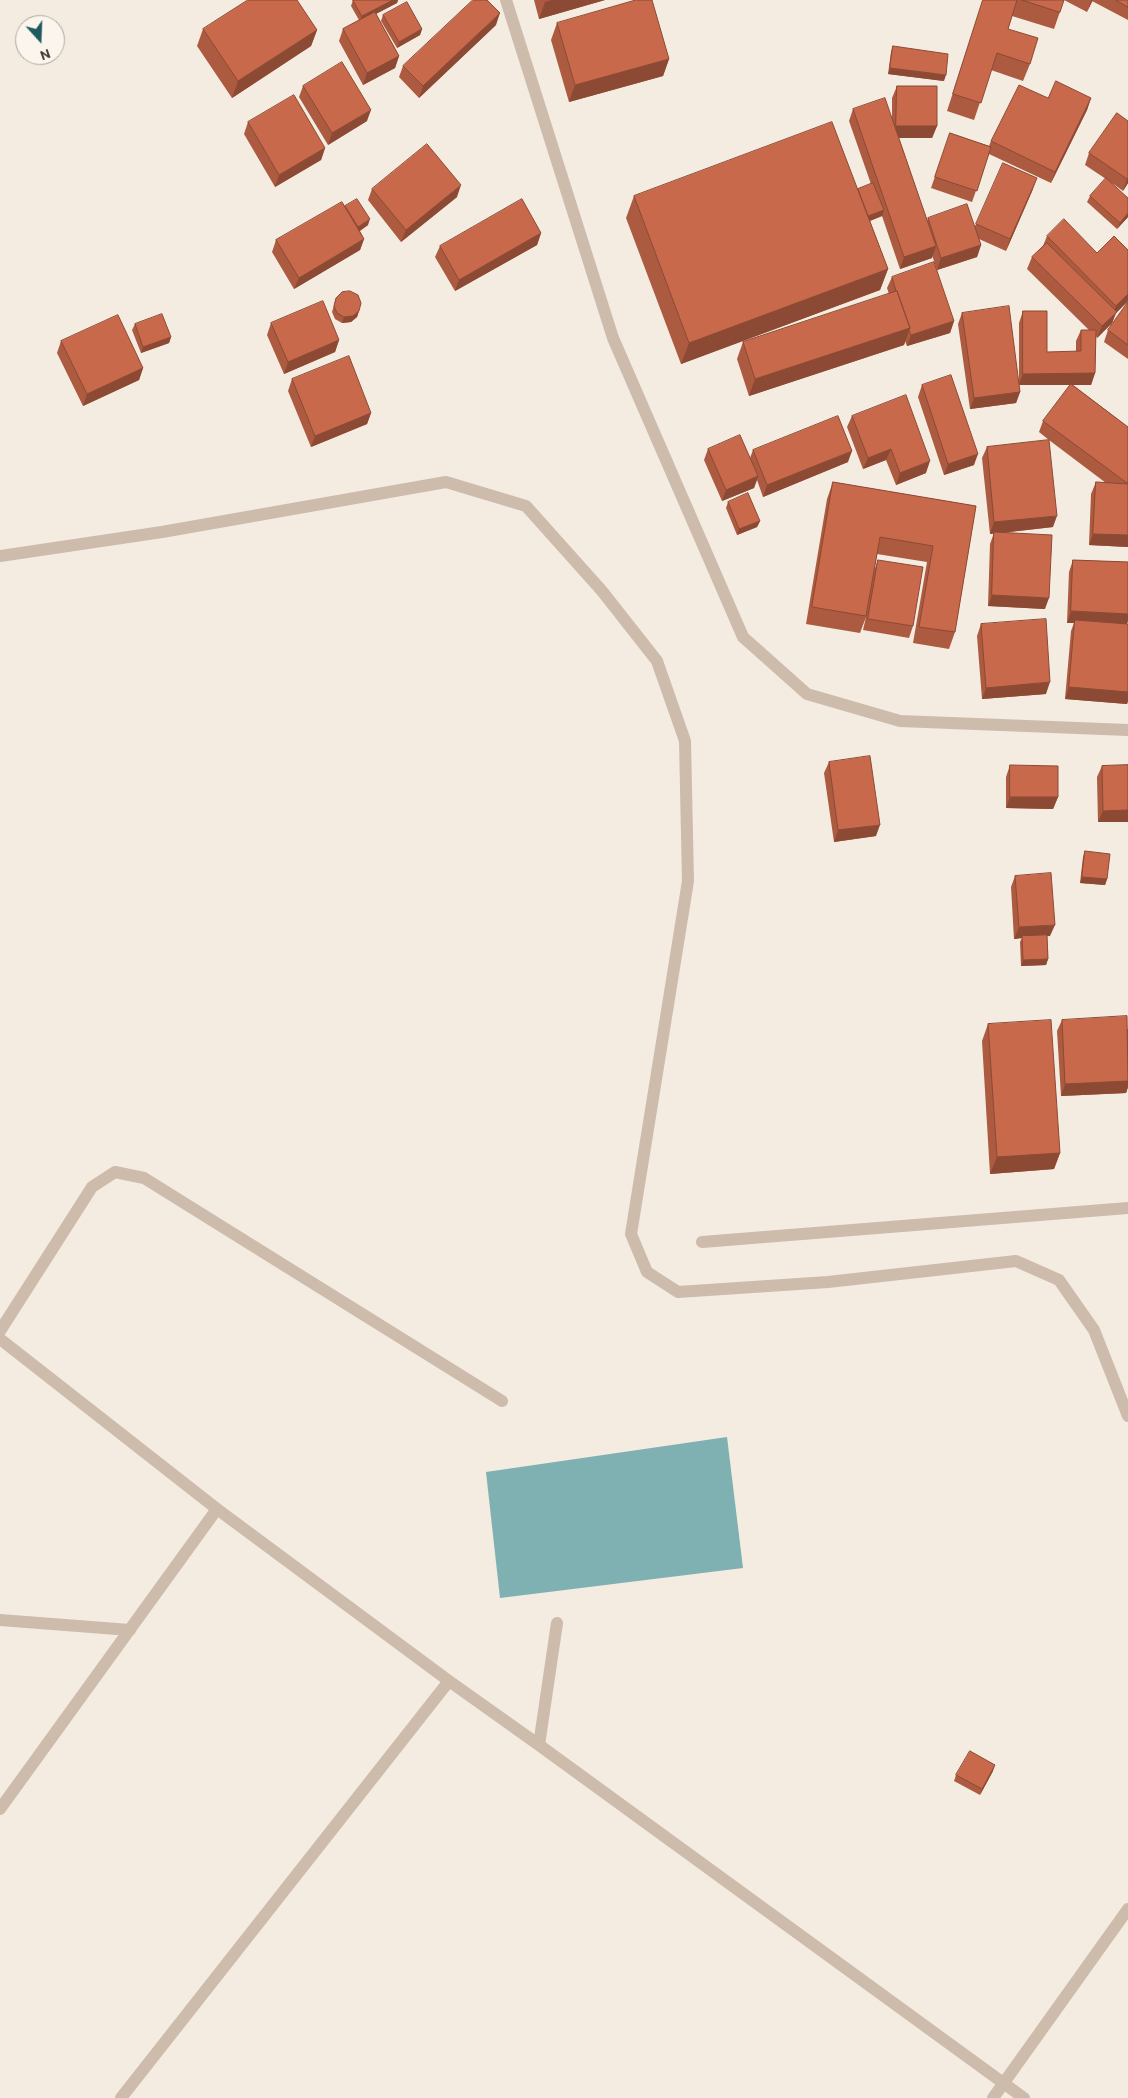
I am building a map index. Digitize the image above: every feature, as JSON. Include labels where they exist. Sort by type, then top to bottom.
[{"type":"street","points":[[506,0],[613,338],[743,637],[807,694],[900,721],[1128,730]]},
{"type":"street","points":[[0,556],[162,532],[446,482],[526,506],[602,591],[657,661],[685,741],[688,881],[631,1234],[647,1272],[678,1292],[828,1282],[1016,1261],[1059,1280],[1094,1330],[1128,1416]]},
{"type":"street","points":[[0,1331],[92,1187],[115,1172],[144,1178],[502,1401]]},
{"type":"street","points":[[702,1242],[1128,1208]]},
{"type":"street","points":[[0,1339],[218,1509],[449,1681],[1024,2098]]},
{"type":"street","points":[[0,1809],[218,1509]]},
{"type":"street","points":[[0,1620],[130,1630]]},
{"type":"street","points":[[539,1745],[557,1623]]},
{"type":"street","points":[[121,2098],[449,1681]]},
{"type":"street","points":[[993,2098],[1128,1909]]},
{"type":"water","points":[[727,1437],[743,1568],[500,1598],[486,1472]]},
{"type":"building","points":[[248,0],[297,0],[317,30],[238,81],[203,29]]},
{"type":"building","points":[[353,0],[393,0],[362,16]]},
{"type":"building","points":[[473,0],[487,0],[500,13],[423,86],[403,66]]},
{"type":"building","points":[[636,0],[652,0],[669,59],[575,85],[557,23]]},
{"type":"building","points":[[983,0],[1017,0],[1008,29],[1038,38],[1030,64],[997,53],[981,103],[953,94]]},
{"type":"building","points":[[1022,0],[1064,0],[1060,12]]},
{"type":"building","points":[[1116,0],[1128,0],[1128,7]]},
{"type":"building","points":[[407,2],[422,29],[399,42],[383,15]]},
{"type":"building","points":[[375,12],[399,56],[367,73],[343,29]]},
{"type":"building","points":[[893,46],[948,54],[946,75],[890,68]]},
{"type":"building","points":[[342,62],[371,110],[332,133],[303,86]]},
{"type":"building","points":[[1056,81],[1091,98],[1055,172],[991,141],[1019,85],[1048,98]]},
{"type":"building","points":[[897,86],[937,86],[937,126],[896,126]]},
{"type":"building","points":[[294,95],[325,148],[279,175],[248,122]]},
{"type":"building","points":[[885,98],[936,246],[904,257],[853,109]]},
{"type":"building","points":[[1117,113],[1128,121],[1127,179],[1089,153]]},
{"type":"building","points":[[832,122],[888,269],[689,343],[634,196]]},
{"type":"building","points":[[950,133],[991,147],[977,191],[935,177]]},
{"type":"building","points":[[427,144],[461,185],[406,230],[372,189]]},
{"type":"building","points":[[1003,163],[1037,178],[1010,239],[976,224]]},
{"type":"building","points":[[1106,178],[1128,198],[1128,213],[1120,223],[1090,196]]},
{"type":"building","points":[[873,183],[884,210],[868,216],[858,189]]},
{"type":"building","points":[[357,199],[370,219],[358,227],[345,206]]},
{"type":"building","points":[[522,199],[541,233],[459,280],[440,246]]},
{"type":"building","points":[[342,202],[364,239],[299,278],[276,240]]},
{"type":"building","points":[[967,204],[981,245],[941,258],[928,218]]},
{"type":"building","points":[[1064,219],[1097,253],[1114,236],[1128,250],[1128,294],[1116,306],[1047,236]]},
{"type":"building","points":[[1047,243],[1117,312],[1102,326],[1032,257]]},
{"type":"building","points":[[934,262],[954,321],[911,335],[892,277]]},
{"type":"building","points":[[350,291],[358,295],[361,303],[359,311],[353,316],[344,317],[337,313],[334,306],[336,298],[342,292]]},
{"type":"building","points":[[897,291],[910,328],[755,379],[743,342]]},
{"type":"building","points":[[323,301],[339,340],[288,362],[271,323]]},
{"type":"building","points":[[1128,302],[1128,345],[1108,330]]},
{"type":"building","points":[[1009,306],[1020,392],[974,398],[962,313]]},
{"type":"building","points":[[1023,311],[1047,311],[1047,352],[1081,351],[1081,330],[1096,330],[1095,373],[1023,374]]},
{"type":"building","points":[[162,314],[171,337],[143,347],[135,324]]},
{"type":"building","points":[[118,315],[143,368],[87,394],[61,341]]},
{"type":"building","points":[[349,356],[371,413],[315,436],[292,379]]},
{"type":"building","points":[[951,375],[978,454],[948,464],[922,385]]},
{"type":"building","points":[[1071,384],[1128,427],[1127,483],[1043,421]]},
{"type":"building","points":[[906,395],[930,461],[900,473],[891,449],[868,458],[852,416]]},
{"type":"building","points":[[838,416],[852,451],[767,485],[753,450]]},
{"type":"building","points":[[740,435],[758,476],[726,490],[708,449]]},
{"type":"building","points":[[1049,440],[1057,516],[994,522],[987,447]]},
{"type":"building","points":[[833,482],[976,506],[955,632],[919,627],[933,546],[880,537],[866,616],[812,607]]},
{"type":"building","points":[[1096,482],[1128,484],[1128,535],[1093,534]]},
{"type":"building","points":[[748,493],[760,521],[739,529],[728,502]]},
{"type":"building","points":[[994,532],[1052,535],[1049,598],[992,595]]},
{"type":"building","points":[[878,560],[923,567],[913,626],[868,619]]},
{"type":"building","points":[[1073,560],[1128,562],[1128,614],[1071,611]]},
{"type":"building","points":[[1046,619],[1050,682],[986,688],[981,624]]},
{"type":"building","points":[[1075,620],[1128,624],[1128,692],[1069,687]]},
{"type":"building","points":[[870,756],[880,825],[838,830],[829,762]]},
{"type":"building","points":[[1010,765],[1058,766],[1058,797],[1010,797]]},
{"type":"building","points":[[1128,765],[1128,810],[1103,811],[1102,766]]},
{"type":"building","points":[[1085,851],[1110,854],[1107,879],[1082,877]]},
{"type":"building","points":[[1051,873],[1055,925],[1019,927],[1015,876]]},
{"type":"building","points":[[1047,935],[1048,959],[1023,960],[1022,936]]},
{"type":"building","points":[[1127,1016],[1128,1081],[1065,1084],[1062,1020]]},
{"type":"building","points":[[1051,1020],[1060,1153],[997,1157],[988,1024]]},
{"type":"building","points":[[970,1751],[995,1765],[982,1789],[956,1775]]}]
